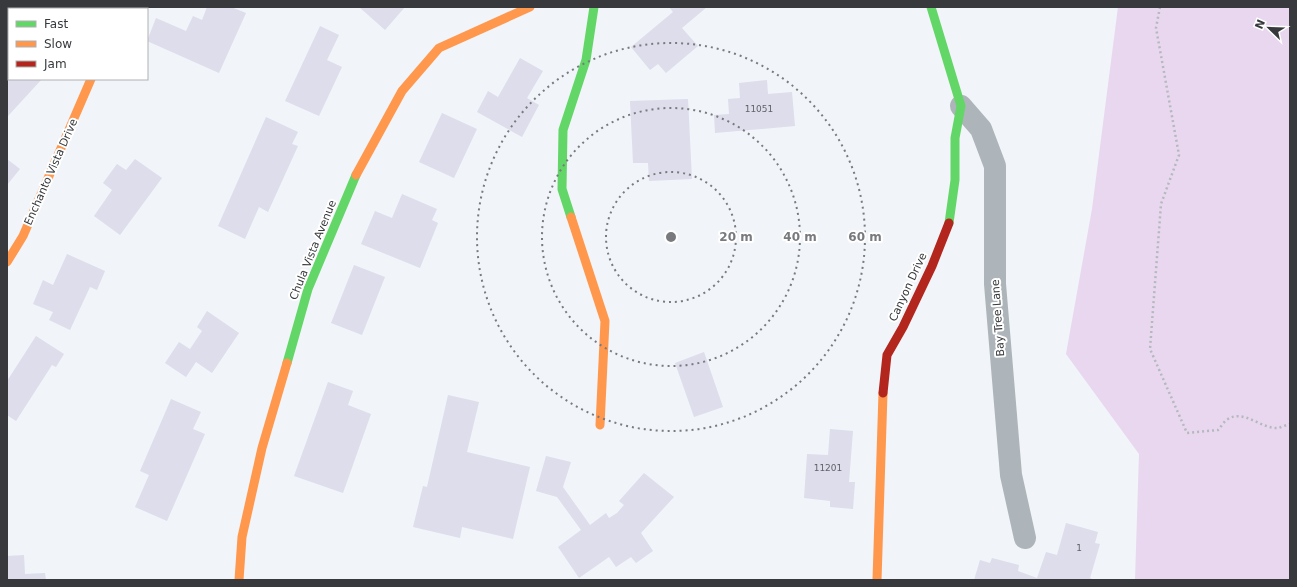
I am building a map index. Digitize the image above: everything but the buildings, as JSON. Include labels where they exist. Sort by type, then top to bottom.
[{"type":"street","name":"Chula Vista Avenue","points":[[239,580],[242,537],[262,448],[308,288],[360,166],[402,91],[439,48],[530,7]]},
{"type":"street","points":[[594,7],[586,60],[563,130],[562,189],[605,321],[600,425]]},
{"type":"street","name":"Canyon Drive","points":[[877,580],[883,388],[887,355],[903,328],[932,266],[951,219],[955,180],[955,138],[961,106],[931,7]]},
{"type":"street","name":"Enchanto Vista Drive","points":[[7,262],[23,236],[91,80]]},
{"type":"street","name":"Bay Tree Lane","points":[[961,106],[981,129],[994,166],[994,284],[1011,475],[1025,538]]},
{"type":"path","points":[[1160,7],[1156,28],[1179,155],[1161,204],[1150,349],[1187,434],[1218,430],[1227,419],[1236,415],[1267,426],[1278,428],[1290,424]]},
{"type":"shaded area","points":[[1118,7],[1290,7],[1290,580],[1135,580],[1139,454],[1066,354],[1092,209]]},
{"type":"traffic: fast","points":[[571,217],[562,189],[563,130],[586,60],[594,7]]},
{"type":"traffic: fast","points":[[931,7],[961,106],[955,138],[955,180],[949,223]]},
{"type":"traffic: fast","points":[[287,363],[308,289],[356,175]]},
{"type":"traffic: slow","points":[[356,175],[402,91],[439,48],[530,7]]},
{"type":"traffic: slow","points":[[7,262],[23,236],[91,80]]},
{"type":"traffic: slow","points":[[571,217],[605,321],[600,425]]},
{"type":"traffic: slow","points":[[239,580],[242,537],[262,448],[287,363]]},
{"type":"traffic: slow","points":[[877,580],[883,393]]},
{"type":"traffic: jam","points":[[883,393],[887,355],[903,327],[932,266],[949,223]]}]
